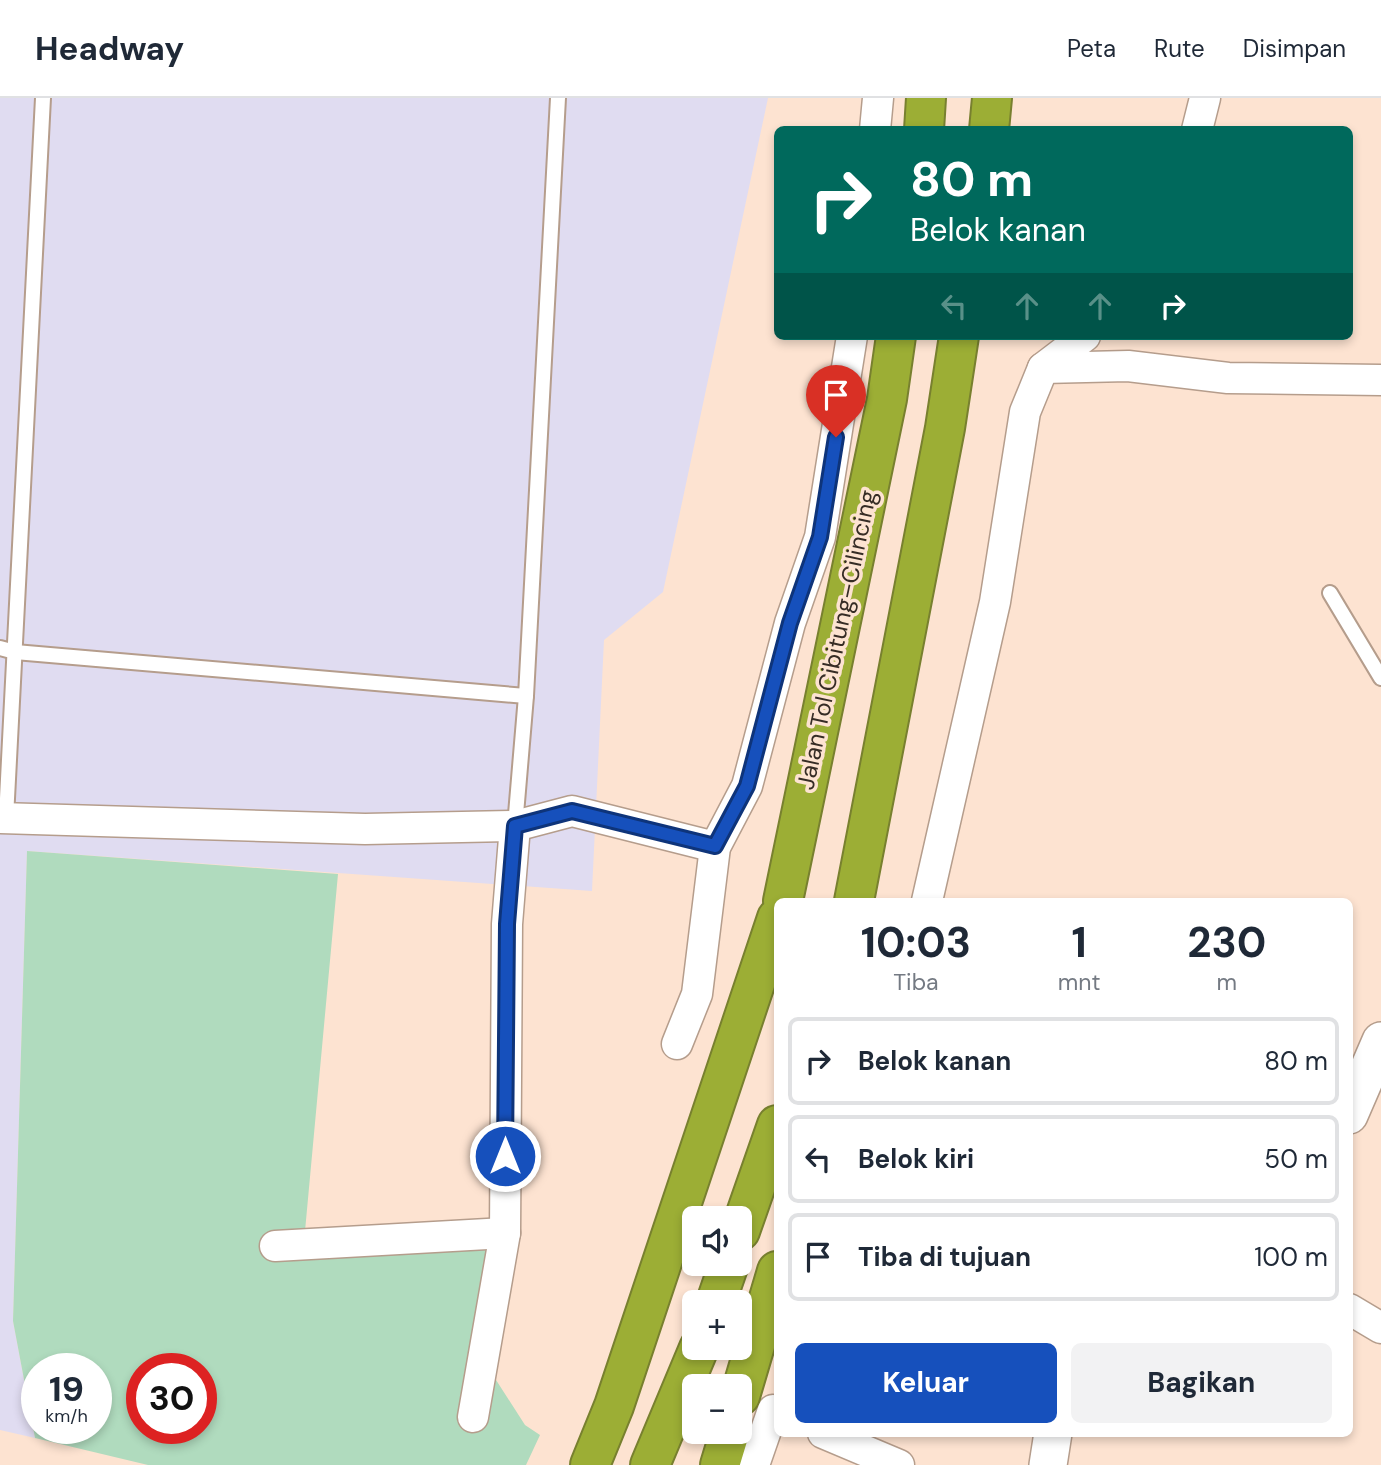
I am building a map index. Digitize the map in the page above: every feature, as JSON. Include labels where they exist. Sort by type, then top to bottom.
[{"type":"highway","points":[[924,126],[926,98]]},
{"type":"highway","points":[[989,126],[992,98]]},
{"type":"highway","name":"Jalan Tol Cibitung–Cilincing","points":[[784,898],[884,412],[895,340]]},
{"type":"highway","points":[[855,898],[945,428],[958,340]]},
{"type":"highway","points":[[590,1465],[614,1406],[774,927]]},
{"type":"highway","points":[[749,1206],[774,1134]]},
{"type":"highway","points":[[767,1405],[774,1311]]},
{"type":"highway","points":[[650,1465],[694,1360]]},
{"type":"highway","points":[[578,1465],[614,1406]]},
{"type":"highway","points":[[720,1465],[726,1444]]},
{"type":"street","points":[[875,126],[878,98]]},
{"type":"street","points":[[1198,126],[1205,98]]},
{"type":"street","points":[[677,1044],[697,994],[715,846],[747,786],[790,623],[820,537],[851,340]]},
{"type":"street","points":[[928,898],[995,602],[1025,412],[1043,368],[1080,340]]},
{"type":"street","points":[[1043,368],[1128,366],[1228,378],[1381,380]]},
{"type":"street","points":[[3,818],[365,829],[515,826],[572,811],[715,846]]},
{"type":"street","points":[[473,1417],[505,1233],[507,924],[515,826]]},
{"type":"street","points":[[1353,1106],[1381,1041]]},
{"type":"street","points":[[275,1246],[505,1233]]},
{"type":"street","points":[[1353,1311],[1381,1328]]},
{"type":"street","points":[[754,1465],[767,1405]]},
{"type":"street","points":[[833,1437],[900,1465]]},
{"type":"street","points":[[1048,1465],[1052,1437]]},
{"type":"lane","points":[[3,818],[15,652],[43,98]]},
{"type":"lane","points":[[515,826],[526,696],[558,98]]},
{"type":"lane","points":[[1330,593],[1381,678]]},
{"type":"lane","points":[[0,648],[15,652],[526,696]]},
{"type":"shaded area","points":[[0,98],[768,98],[663,592],[604,640],[592,891],[27,851],[13,1321],[21,1364],[21,1435],[0,1430]]},
{"type":"green space","points":[[27,851],[338,874],[304,1242],[508,1230],[489,1369],[525,1425],[540,1435],[526,1465],[148,1465],[60,1444],[112,1444],[112,1353],[21,1353],[21,1364],[13,1321]]},
{"type":"route","points":[[505,1156],[507,924],[515,826],[572,811],[715,846],[747,786],[790,623],[820,537],[836,437]]}]
